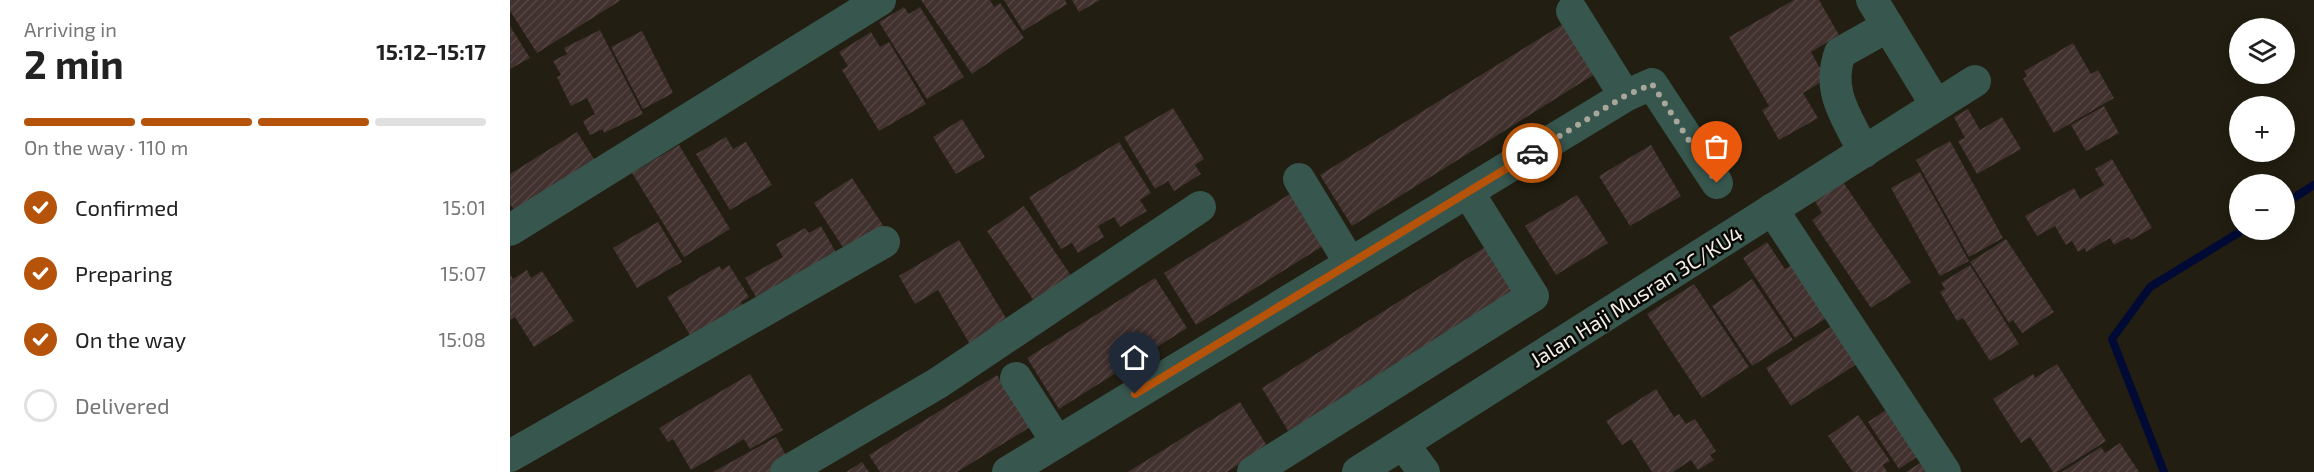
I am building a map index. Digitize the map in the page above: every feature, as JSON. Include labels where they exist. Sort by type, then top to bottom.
[{"type":"street","points":[[510,230],[880,0]]},
{"type":"street","points":[[1572,11],[1625,96]]},
{"type":"street","points":[[1864,152],[1835,93],[1834,70],[1840,52],[1880,13],[1936,105]]},
{"type":"street","name":"Jalan Haji Musran 3C/KU4","points":[[1358,472],[1975,81]]},
{"type":"street","points":[[1008,472],[1625,96],[1652,84],[1717,183]]},
{"type":"street","points":[[1299,178],[1350,263]]},
{"type":"street","points":[[1253,472],[1533,296],[1468,192]]},
{"type":"street","points":[[786,472],[938,382],[1200,207]]},
{"type":"street","points":[[1772,209],[1945,472]]},
{"type":"street","points":[[510,456],[884,242]]},
{"type":"street","points":[[1016,378],[1057,442]]},
{"type":"street","points":[[1403,444],[1424,472]]},
{"type":"building","points":[[510,0],[621,0],[537,53],[510,11]]},
{"type":"building","points":[[921,0],[990,0],[994,7],[1000,3],[1024,38],[972,74]]},
{"type":"building","points":[[1004,0],[1065,0],[1067,4],[1023,31]]},
{"type":"building","points":[[1072,0],[1100,0],[1079,12]]},
{"type":"building","points":[[1794,0],[1819,0],[1839,35],[1811,52],[1826,79],[1803,93],[1818,118],[1779,140],[1762,110],[1769,106],[1729,37]]},
{"type":"building","points":[[904,7],[909,14],[920,7],[964,77],[927,99],[879,22]]},
{"type":"building","points":[[1563,24],[1595,74],[1352,226],[1320,175]]},
{"type":"building","points":[[510,26],[530,58],[510,69]]},
{"type":"building","points":[[600,30],[643,114],[604,133],[603,129],[590,135],[583,121],[595,114],[587,98],[571,106],[557,77],[561,75],[553,61],[567,54],[564,48]]},
{"type":"building","points":[[642,31],[673,93],[643,109],[611,47]]},
{"type":"building","points":[[871,32],[880,47],[889,42],[926,104],[879,131],[842,70],[848,66],[839,52]]},
{"type":"building","points":[[2073,43],[2091,74],[2098,70],[2114,98],[2054,133],[2023,79],[2027,76],[2024,71]]},
{"type":"building","points":[[2104,106],[2119,133],[2086,151],[2071,125]]},
{"type":"building","points":[[1173,108],[1204,159],[1195,165],[1201,174],[1174,191],[1168,181],[1155,189],[1124,137]]},
{"type":"building","points":[[1968,109],[1980,130],[2002,117],[2021,149],[1977,174],[1958,141],[1965,138],[1954,117]]},
{"type":"building","points":[[962,119],[985,157],[956,174],[933,137]]},
{"type":"building","points":[[577,132],[596,162],[516,213],[510,204],[510,174]]},
{"type":"building","points":[[726,137],[733,149],[746,142],[772,185],[730,210],[696,154]]},
{"type":"building","points":[[1950,141],[2003,238],[1969,257],[1916,160]]},
{"type":"building","points":[[1119,142],[1151,193],[1140,200],[1147,211],[1120,227],[1114,217],[1098,226],[1104,237],[1078,253],[1072,243],[1061,249],[1029,197]]},
{"type":"building","points":[[679,145],[730,229],[684,257],[632,173]]},
{"type":"building","points":[[1651,145],[1681,196],[1630,226],[1599,176]]},
{"type":"building","points":[[2112,159],[2152,228],[2131,240],[2128,237],[2114,245],[2110,238],[2086,252],[2085,248],[2078,252],[2072,241],[2066,245],[2055,226],[2037,236],[2025,216],[2074,188],[2080,199],[2104,185],[2095,169]]},
{"type":"building","points":[[1920,172],[1969,261],[1940,276],[1891,188]]},
{"type":"building","points":[[852,178],[884,227],[846,252],[814,203]]},
{"type":"building","points":[[1841,179],[1911,282],[1871,308],[1812,220],[1822,213],[1813,198]]},
{"type":"building","points":[[1290,194],[1323,246],[1196,325],[1164,273]]},
{"type":"building","points":[[1577,195],[1608,243],[1556,275],[1525,226]]},
{"type":"building","points":[[1024,206],[1078,286],[1040,310],[987,231]]},
{"type":"building","points":[[658,222],[682,262],[637,288],[613,248]]},
{"type":"building","points":[[821,226],[843,265],[763,309],[745,278],[783,257],[776,244],[805,228],[809,233]]},
{"type":"building","points":[[2006,239],[2054,312],[2022,333],[2013,320],[2009,323],[1970,262]]},
{"type":"building","points":[[959,240],[1012,328],[974,351],[938,290],[915,304],[899,276]]},
{"type":"building","points":[[1767,242],[1785,269],[1798,261],[1833,314],[1795,338],[1743,258]]},
{"type":"building","points":[[1490,244],[1519,289],[1290,434],[1262,388]]},
{"type":"building","points":[[729,265],[749,297],[741,302],[748,313],[696,345],[667,297],[719,266],[722,270]]},
{"type":"building","points":[[1970,265],[2019,344],[1990,361],[1963,318],[1957,321],[1940,292],[1945,289],[1941,283]]},
{"type":"building","points":[[527,270],[531,278],[542,271],[574,321],[534,347],[515,317],[510,320],[510,274],[513,279]]},
{"type":"building","points":[[1155,278],[1187,328],[1059,409],[1027,358]]},
{"type":"building","points":[[1752,279],[1793,340],[1752,366],[1712,306]]},
{"type":"building","points":[[1694,284],[1749,367],[1702,398],[1647,314]]},
{"type":"building","points":[[1832,326],[1857,364],[1791,406],[1766,368]]},
{"type":"building","points":[[2057,364],[2106,441],[2057,472],[2053,472],[2030,437],[2021,443],[1993,399],[2033,374],[2035,378]]},
{"type":"building","points":[[750,374],[783,430],[750,449],[744,439],[691,470],[673,439],[668,442],[659,428]]},
{"type":"building","points":[[997,375],[1030,427],[957,472],[880,472],[869,455]]},
{"type":"building","points":[[1656,389],[1674,417],[1679,414],[1686,424],[1695,419],[1716,451],[1710,455],[1714,460],[1698,470],[1691,460],[1673,472],[1652,472],[1631,439],[1622,445],[1606,421]]},
{"type":"building","points":[[1240,402],[1267,446],[1227,472],[1128,472]]},
{"type":"building","points":[[1892,406],[1923,453],[1899,469],[1868,422]]},
{"type":"building","points":[[1858,415],[1890,461],[1883,465],[1887,472],[1853,472],[1828,436]]},
{"type":"building","points":[[776,437],[790,463],[773,472],[713,472]]},
{"type":"building","points":[[2120,443],[2139,472],[2062,472],[2101,447],[2105,453]]},
{"type":"building","points":[[1928,458],[1937,472],[1906,472]]},
{"type":"building","points":[[862,462],[869,472],[846,472]]},
{"type":"waterway","points":[[2295,197],[2314,185]]},
{"type":"waterway","points":[[2164,472],[2112,339],[2150,287],[2229,239]]},
{"type":"way so far","points":[[1532,153],[1625,96],[1652,84],[1717,183]]},
{"type":"route","points":[[1135,394],[1532,153]]}]
